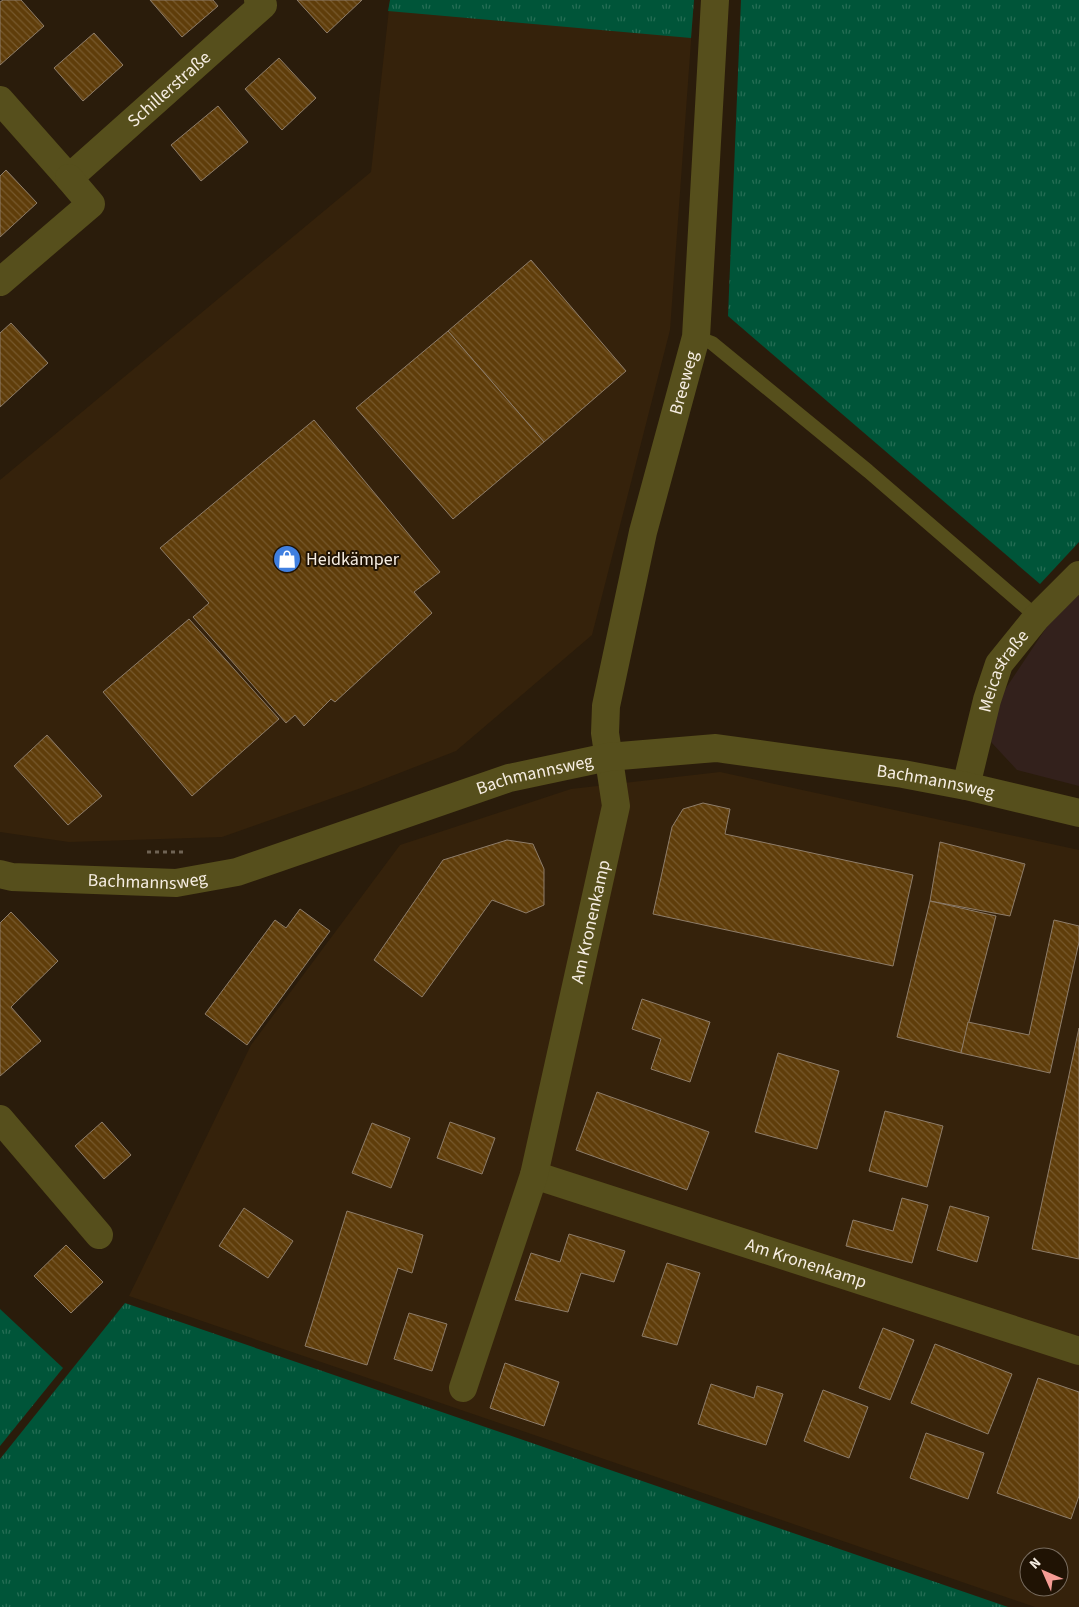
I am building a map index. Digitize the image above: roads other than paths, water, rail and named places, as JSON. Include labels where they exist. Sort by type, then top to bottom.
[{"type":"street","name":"Schillerstraße","points":[[69,178],[262,5],[258,0]]},
{"type":"street","name":"Breeweg","points":[[608,757],[605,733],[606,706],[644,532],[696,337],[715,0]]},
{"type":"street","points":[[0,100],[91,204],[0,282]]},
{"type":"street","name":"Meicastraße","points":[[966,786],[987,700],[999,664],[1037,617],[1079,575]]},
{"type":"street","name":"Bachmannsweg","points":[[0,874],[12,877],[176,883],[237,872],[509,778],[608,757],[716,748],[832,763],[966,786],[1079,813]]},
{"type":"street","name":"Am Kronenkamp","points":[[463,1388],[534,1175],[616,806],[608,757]]},
{"type":"street","points":[[0,1118],[100,1235]]},
{"type":"street","name":"Am Kronenkamp","points":[[534,1175],[1079,1351]]},
{"type":"lane","points":[[696,337],[712,343],[868,471],[1037,617]]},
{"type":"place","name":"Heidkämper","points":[[287,559]]}]
